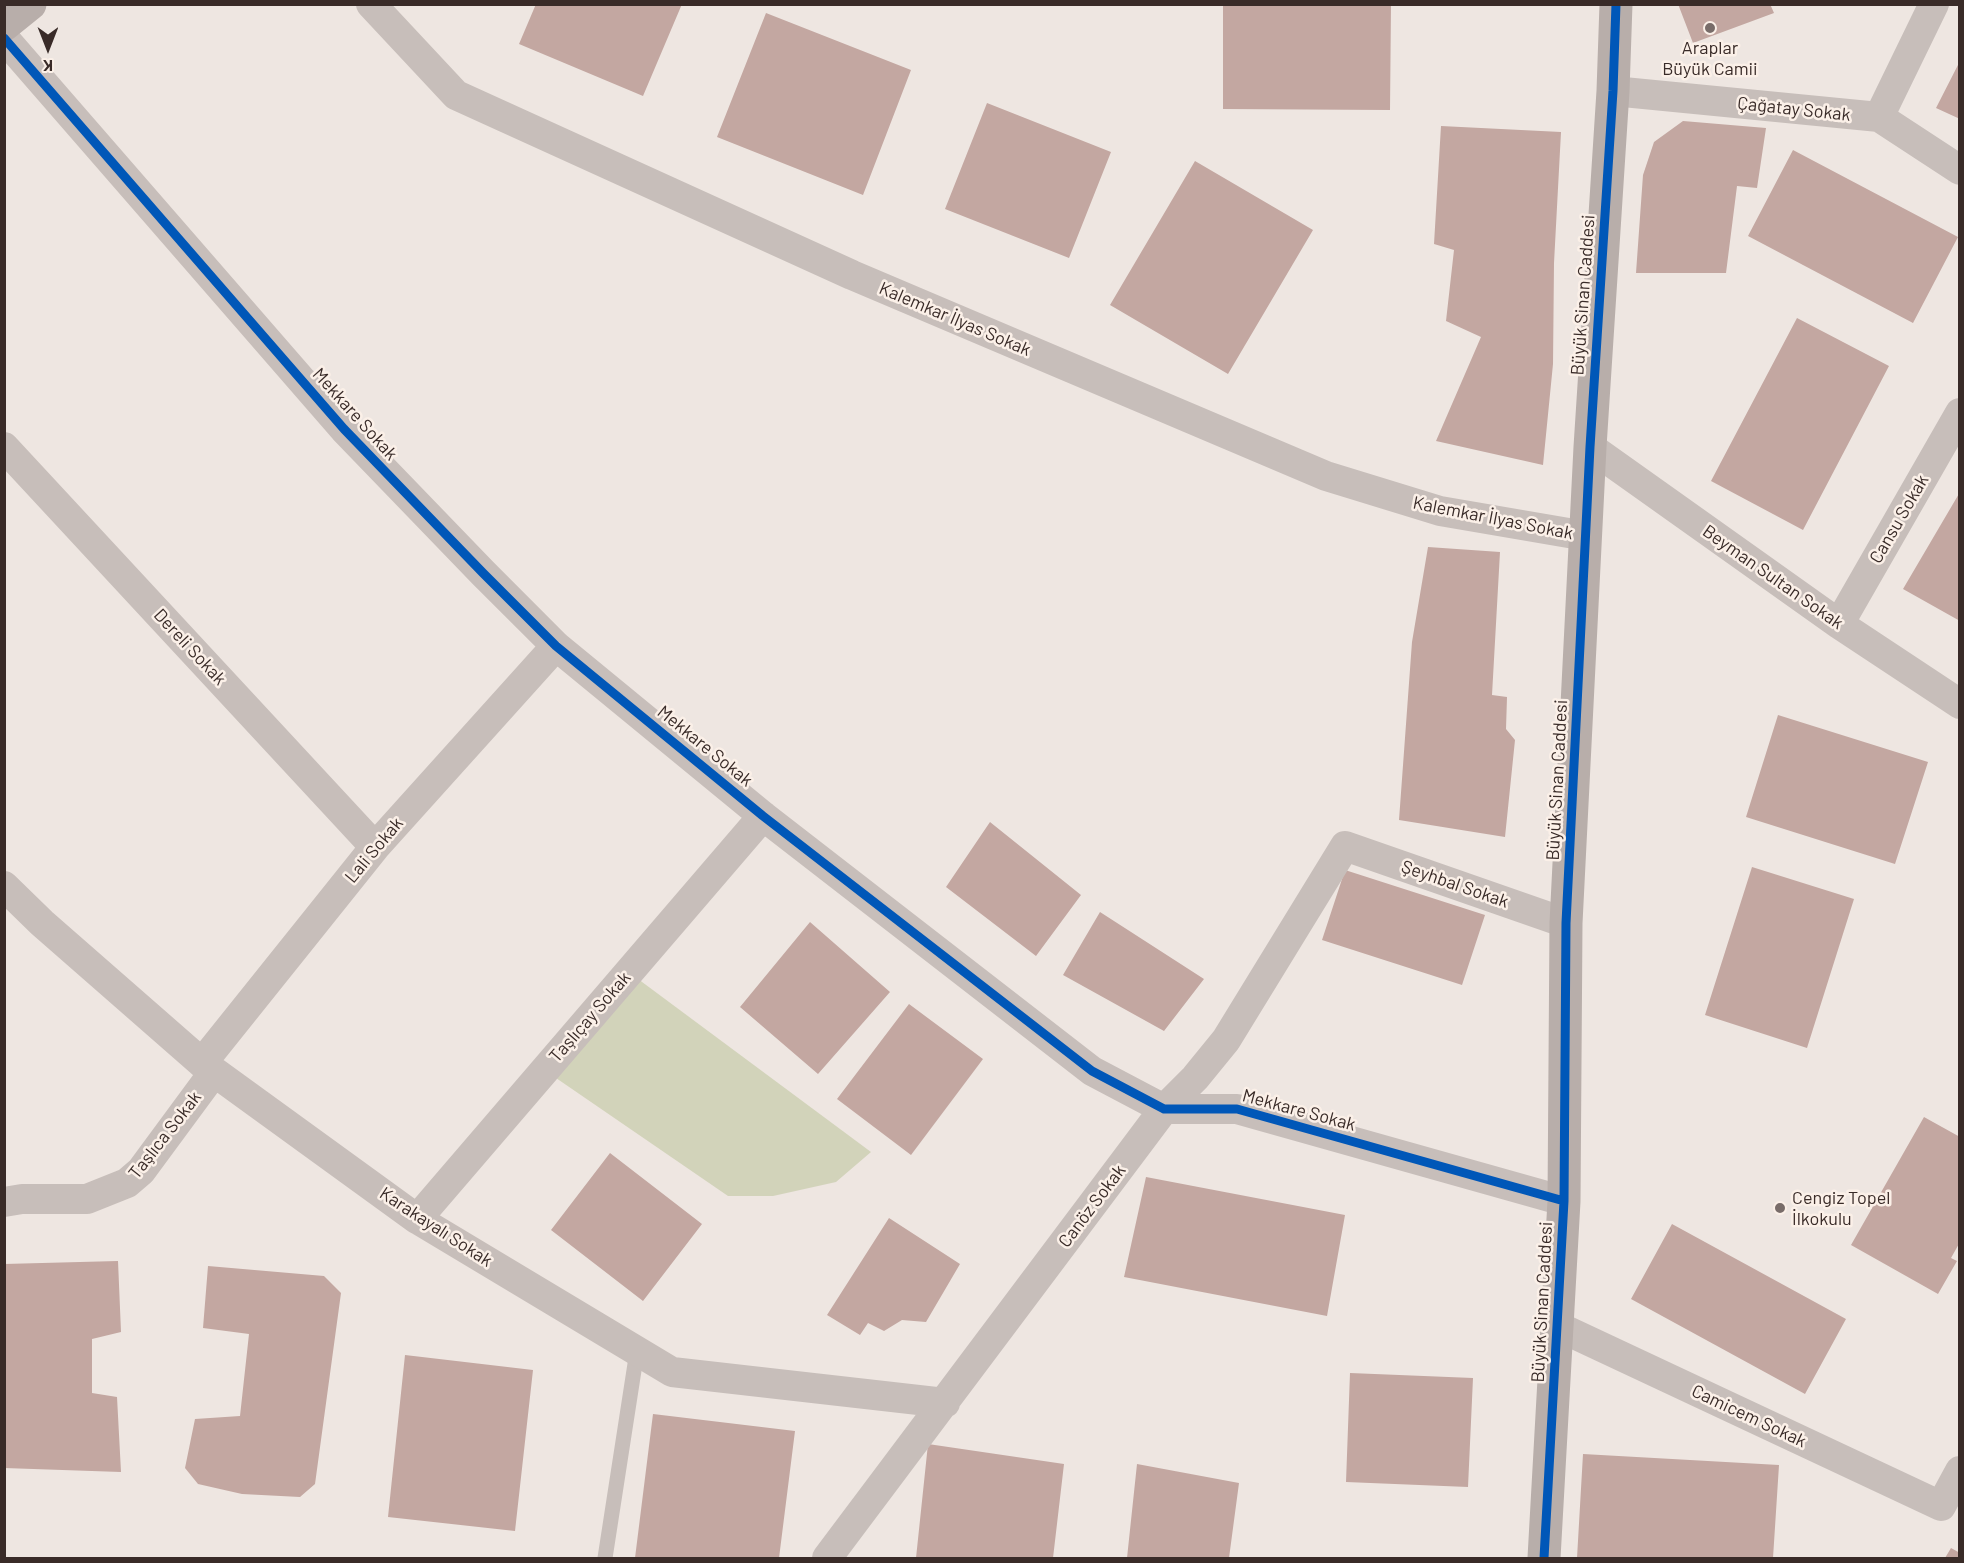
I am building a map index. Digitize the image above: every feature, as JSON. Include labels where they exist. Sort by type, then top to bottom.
[{"type":"street","points":[[4,25],[30,4]]},
{"type":"street","name":"Kalemkar İlyas Sokak","points":[[371,4],[456,95],[852,275],[1326,476],[1440,511],[1586,536]]},
{"type":"street","name":"Büyük Sinan Caddesi","points":[[1544,1558],[1564,1201],[1566,923],[1590,447],[1613,91],[1616,4]]},
{"type":"street","points":[[1879,117],[1934,4]]},
{"type":"street","name":"Mekkare Sokak","points":[[4,38],[344,429],[556,646],[763,816],[1092,1071],[1164,1109],[1237,1109],[1564,1201]]},
{"type":"street","name":"Çağatay Sokak","points":[[1613,91],[1879,117],[1959,170]]},
{"type":"street","name":"Cansu Sokak","points":[[1839,624],[1959,413]]},
{"type":"street","name":"Dereli Sokak","points":[[4,447],[375,847]]},
{"type":"street","name":"Beyman Sultan Sokak","points":[[1590,447],[1839,624],[1959,704]]},
{"type":"street","name":"Lali Sokak","points":[[208,1068],[375,847],[556,646]]},
{"type":"street","name":"Taşlıçay Sokak","points":[[417,1219],[763,816]]},
{"type":"street","name":"Şeyhbal Sokak","points":[[1345,846],[1566,923]]},
{"type":"street","name":"Canöz Sokak","points":[[827,1558],[1164,1109],[1195,1078],[1226,1040],[1345,846]]},
{"type":"street","name":"Karakayalı Sokak","points":[[4,885],[42,923],[208,1068],[417,1219],[672,1372],[945,1403]]},
{"type":"street","name":"Taşlıca Sokak","points":[[4,1202],[22,1199],[87,1199],[127,1183],[141,1171],[208,1068]]},
{"type":"street","name":"Camicem Sokak","points":[[1557,1326],[1941,1506],[1959,1471]]},
{"type":"lane","points":[[605,1558],[637,1351]]},
{"type":"green space","points":[[634,976],[871,1152],[836,1182],[773,1196],[728,1196],[556,1078]]},
{"type":"building","points":[[536,4],[682,4],[643,96],[519,44]]},
{"type":"building","points":[[1223,4],[1391,4],[1390,110],[1223,109]]},
{"type":"building","name":"Araplar Büyük Camii","points":[[1678,4],[1770,4],[1774,13],[1693,43]]},
{"type":"building","points":[[766,13],[911,70],[863,195],[717,137]]},
{"type":"building","points":[[1960,61],[1960,119],[1936,108]]},
{"type":"building","points":[[987,103],[1111,152],[1069,258],[945,209]]},
{"type":"building","points":[[1683,121],[1766,128],[1757,188],[1737,186],[1726,273],[1636,273],[1643,175],[1654,142]]},
{"type":"building","points":[[1441,126],[1561,132],[1554,263],[1553,364],[1543,465],[1436,441],[1481,337],[1446,321],[1454,250],[1434,244]]},
{"type":"building","points":[[1793,150],[1958,237],[1913,323],[1748,236]]},
{"type":"building","points":[[1195,161],[1313,230],[1228,374],[1110,305]]},
{"type":"building","points":[[1797,318],[1889,366],[1803,530],[1711,481]]},
{"type":"building","points":[[1960,492],[1960,621],[1903,589]]},
{"type":"building","points":[[1428,547],[1500,552],[1492,695],[1507,697],[1506,729],[1515,740],[1505,837],[1399,820],[1412,642]]},
{"type":"building","points":[[1778,715],[1928,762],[1895,864],[1746,817]]},
{"type":"building","points":[[990,822],[1081,895],[1036,956],[946,887]]},
{"type":"building","points":[[1752,867],[1854,899],[1807,1048],[1705,1015]]},
{"type":"building","points":[[1345,870],[1485,915],[1462,985],[1322,940]]},
{"type":"building","points":[[1100,912],[1204,979],[1164,1031],[1063,975]]},
{"type":"building","points":[[810,922],[890,992],[818,1074],[740,1007]]},
{"type":"building","points":[[909,1004],[983,1059],[911,1155],[837,1099]]},
{"type":"building","points":[[1924,1117],[1960,1137],[1960,1242],[1951,1258],[1957,1261],[1938,1294],[1851,1245]]},
{"type":"building","points":[[610,1153],[702,1224],[643,1301],[551,1230]]},
{"type":"building","points":[[1146,1177],[1345,1215],[1327,1316],[1124,1277]]},
{"type":"building","points":[[889,1218],[960,1264],[926,1322],[902,1320],[884,1331],[868,1323],[860,1335],[827,1315]]},
{"type":"building","points":[[1672,1224],[1846,1319],[1805,1394],[1631,1299]]},
{"type":"building","points":[[118,1261],[121,1332],[92,1339],[92,1393],[117,1397],[121,1472],[4,1468],[4,1264]]},
{"type":"building","points":[[208,1266],[324,1276],[341,1293],[315,1484],[300,1497],[242,1494],[198,1484],[185,1468],[195,1419],[240,1416],[249,1334],[203,1328]]},
{"type":"building","points":[[405,1355],[533,1370],[515,1531],[388,1517]]},
{"type":"building","points":[[1350,1373],[1473,1378],[1468,1487],[1346,1482]]},
{"type":"building","points":[[653,1414],[795,1431],[779,1558],[635,1558]]},
{"type":"building","points":[[928,1444],[1064,1464],[1053,1558],[916,1558]]},
{"type":"building","points":[[1583,1454],[1779,1465],[1773,1558],[1577,1558]]},
{"type":"building","points":[[1137,1464],[1239,1483],[1229,1558],[1127,1558]]},
{"type":"building","points":[[1951,1548],[1960,1553],[1960,1558],[1945,1558]]},
{"type":"cycle path","points":[[1544,1558],[1564,1201],[1566,923],[1590,447],[1613,91],[1616,4]]},
{"type":"cycle path","points":[[4,38],[344,429],[556,646],[763,816],[1092,1071],[1164,1109],[1237,1109],[1564,1201]]},
{"type":"place","name":"Araplar Büyük Camii","points":[[1710,28]]},
{"type":"place","name":"Cengiz Topel İlkokulu","points":[[1780,1208]]}]
